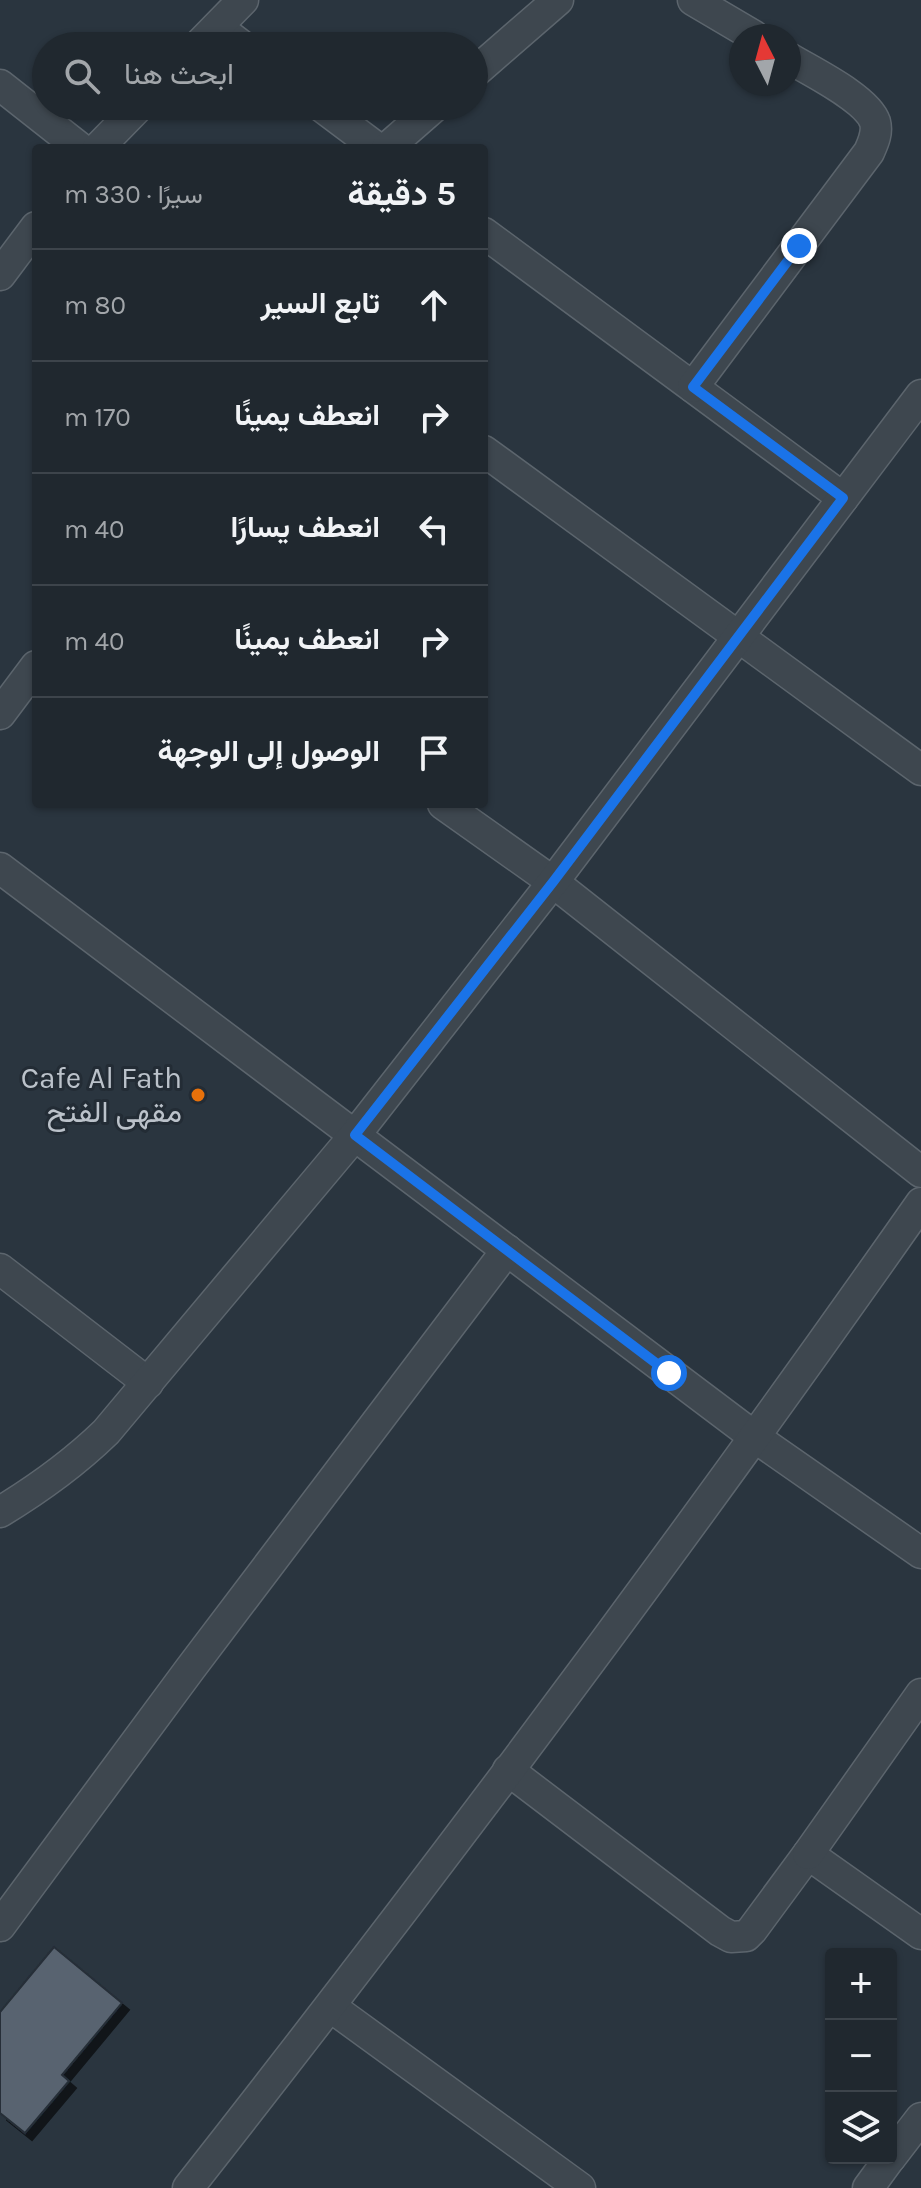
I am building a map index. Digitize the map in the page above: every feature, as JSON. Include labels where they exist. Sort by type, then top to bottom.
[{"type":"street","points":[[211,32],[243,0]]},
{"type":"street","points":[[488,61],[558,0]]},
{"type":"street","points":[[693,0],[734,24]]},
{"type":"street","points":[[693,387],[869,152],[876,136],[875,122],[858,101],[801,65]]},
{"type":"street","points":[[0,85],[32,110]]},
{"type":"street","points":[[44,120],[75,144]]},
{"type":"street","points":[[102,144],[125,120]]},
{"type":"street","points":[[340,120],[372,144]]},
{"type":"street","points":[[392,144],[419,120]]},
{"type":"street","points":[[0,275],[32,232]]},
{"type":"street","points":[[488,236],[843,498]]},
{"type":"street","points":[[0,1512],[27,1496],[87,1450],[148,1383],[355,1135],[553,882],[921,395]]},
{"type":"street","points":[[488,454],[921,770]]},
{"type":"street","points":[[0,714],[32,671]]},
{"type":"street","points":[[449,808],[553,882],[921,1172]]},
{"type":"street","points":[[0,868],[756,1438],[921,1553]]},
{"type":"street","points":[[188,2188],[331,2007],[756,1438],[921,1203]]},
{"type":"street","points":[[0,1926],[507,1250]]},
{"type":"street","points":[[0,1269],[148,1383]]},
{"type":"street","points":[[508,1770],[690,1910],[731,1937],[746,1936],[921,1694]]},
{"type":"street","points":[[808,1854],[921,1934]]},
{"type":"street","points":[[331,2007],[561,2182]]},
{"type":"street","points":[[897,2150],[921,2118]]},
{"type":"street","points":[[868,2188],[886,2164]]},
{"type":"building","points":[[54,1947],[122,2003],[62,2075],[69,2081],[25,2133],[0,2113],[0,2012]]},
{"type":"place","name":"Cafe Al Fath مقهى الفتح","points":[[198,1095]]},
{"type":"route","points":[[669,1373],[355,1135],[553,882],[843,498],[693,387],[799,246]]}]
